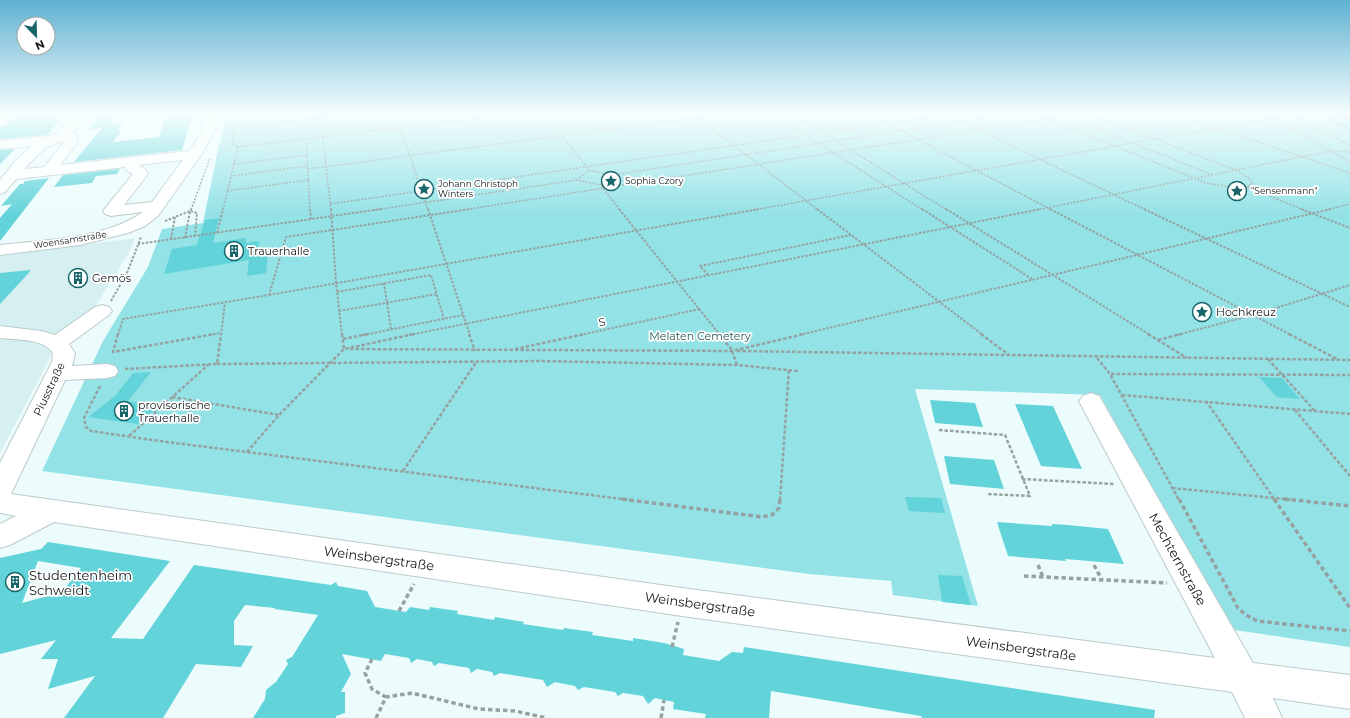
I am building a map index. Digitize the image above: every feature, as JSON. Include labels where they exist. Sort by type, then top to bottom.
[{"type":"street","points":[[0,189],[6,170],[35,148]]},
{"type":"street","points":[[48,172],[67,148]]},
{"type":"street","points":[[194,155],[148,171],[111,211],[156,206],[194,155],[199,148]]},
{"type":"street","points":[[6,170],[48,172],[182,171]]},
{"type":"street","name":"Woensamstraße","points":[[0,250],[92,238],[115,232],[139,223],[149,216],[156,206]]},
{"type":"street","points":[[0,332],[42,337],[57,343],[102,311]]},
{"type":"street","name":"Piusstraße","points":[[0,489],[64,357],[57,343]]},
{"type":"street","points":[[57,374],[109,362]]},
{"type":"street","name":"Mechternstraße","points":[[1091,401],[1264,718]]},
{"type":"street","name":"Weinsbergstraße","points":[[0,503],[425,565],[979,643],[1350,692]]},
{"type":"street","points":[[0,537],[51,511]]},
{"type":"path","points":[[217,233],[238,148]]},
{"type":"path","points":[[307,148],[311,220]]},
{"type":"path","points":[[323,148],[332,217],[336,283],[344,349]]},
{"type":"path","points":[[408,148],[475,351]]},
{"type":"path","points":[[231,176],[326,166],[470,148]]},
{"type":"path","points":[[570,148],[589,170],[612,175],[789,148]]},
{"type":"path","points":[[330,204],[724,148]]},
{"type":"path","points":[[736,148],[1010,356]]},
{"type":"path","points":[[826,148],[1033,280]]},
{"type":"path","points":[[847,148],[1188,358]]},
{"type":"path","points":[[269,295],[286,238],[868,148]]},
{"type":"path","points":[[933,148],[1337,359]]},
{"type":"path","points":[[1015,148],[1350,307]]},
{"type":"path","points":[[789,370],[779,508],[772,515],[762,517],[129,436],[91,430],[86,427],[84,418],[113,352],[123,320],[1104,148]]},
{"type":"path","points":[[1117,148],[1193,178],[1223,187],[1247,187],[1350,228]]},
{"type":"path","points":[[1144,148],[1214,175]]},
{"type":"path","points":[[1177,148],[1236,170],[1250,179],[1252,184],[1247,187]]},
{"type":"path","points":[[1275,148],[1350,173]]},
{"type":"path","points":[[1326,148],[1350,162]]},
{"type":"path","points":[[247,452],[280,415],[344,349],[466,323],[970,224],[1193,178],[1332,151],[1350,152]]},
{"type":"path","points":[[185,238],[190,211],[212,153]]},
{"type":"path","points":[[234,164],[307,155]]},
{"type":"path","points":[[577,180],[589,170]]},
{"type":"path","points":[[600,185],[612,175]]},
{"type":"path","points":[[227,191],[309,180]]},
{"type":"path","points":[[102,311],[111,301],[127,273],[138,244],[332,217],[577,180],[600,185],[678,281],[732,351],[737,365]]},
{"type":"path","points":[[732,351],[1350,204]]},
{"type":"path","points":[[159,223],[190,211],[197,213],[195,236]]},
{"type":"path","points":[[171,240],[175,217]]},
{"type":"path","points":[[708,275],[700,266],[852,235]]},
{"type":"path","points":[[337,292],[431,275],[444,319]]},
{"type":"path","points":[[384,283],[392,329]]},
{"type":"path","points":[[1158,340],[1253,315],[1350,285]]},
{"type":"path","points":[[339,311],[437,294]]},
{"type":"path","points":[[217,364],[225,303]]},
{"type":"path","name":"S","points":[[507,350],[700,309]]},
{"type":"path","points":[[343,339],[463,315]]},
{"type":"path","points":[[109,362],[220,333]]},
{"type":"path","points":[[344,349],[475,351],[732,351],[1350,360]]},
{"type":"path","points":[[1097,357],[1110,374],[1122,395],[1238,608],[1246,615],[1257,621],[1350,631]]},
{"type":"path","points":[[1268,359],[1315,411]]},
{"type":"path","points":[[403,471],[477,361]]},
{"type":"path","points":[[109,362],[217,364],[540,361],[737,365],[798,371]]},
{"type":"path","points":[[129,436],[208,364]]},
{"type":"path","points":[[1110,374],[1350,375]]},
{"type":"path","points":[[1122,395],[1350,414]]},
{"type":"path","points":[[172,397],[280,415]]},
{"type":"path","points":[[1206,401],[1350,608]]},
{"type":"path","points":[[1295,409],[1350,476]]},
{"type":"path","points":[[939,430],[1005,435],[1030,496],[986,494]]},
{"type":"path","points":[[1022,479],[1137,486]]},
{"type":"path","points":[[1172,488],[1350,506]]},
{"type":"path","points":[[399,611],[425,565]]},
{"type":"path","points":[[1038,565],[1043,577]]},
{"type":"path","points":[[1094,565],[1102,580]]},
{"type":"path","points":[[1024,576],[1192,584]]},
{"type":"path","points":[[372,659],[365,673],[372,689],[386,697],[412,693],[479,709],[515,711],[546,718]]},
{"type":"path","points":[[376,718],[386,697]]},
{"type":"path","points":[[661,718],[664,700]]},
{"type":"shaded area","points":[[135,238],[130,251],[95,307],[68,328],[52,351],[46,366],[0,453],[0,256]]},
{"type":"green space","name":"Melaten Cemetery","points":[[219,148],[1350,148],[1350,647],[1228,629],[1100,395],[915,389],[978,606],[893,595],[891,581],[809,574],[42,471],[103,341],[148,267],[162,229],[203,223]]},
{"type":"building","points":[[86,148],[183,148],[182,150],[74,162]]},
{"type":"building","points":[[15,149],[0,164],[0,150]]},
{"type":"building","points":[[120,169],[117,174],[96,176],[92,183],[54,187],[63,175]]},
{"type":"building","points":[[49,178],[0,241],[0,218],[12,204],[1,206],[20,184],[23,184],[25,181]]},
{"type":"building","points":[[219,218],[213,243],[246,238],[246,243],[259,241],[258,253],[268,251],[266,273],[247,276],[249,260],[164,274],[172,249],[197,245],[205,220]]},
{"type":"building","points":[[31,270],[26,276],[0,304],[0,273]]},
{"type":"building","name":"provisorische Trauerhalle","points":[[151,372],[128,401],[160,405],[138,424],[88,417],[115,396],[133,373]]},
{"type":"building","points":[[1259,377],[1282,378],[1300,399],[1277,397]]},
{"type":"building","points":[[930,400],[975,403],[983,427],[935,423]]},
{"type":"building","points":[[1015,404],[1053,406],[1082,469],[1041,466]]},
{"type":"building","points":[[944,456],[994,460],[1004,489],[950,484]]},
{"type":"building","points":[[905,497],[941,498],[945,513],[909,511]]},
{"type":"building","points":[[997,522],[1052,526],[1052,524],[1068,525],[1108,529],[1124,564],[1008,556]]},
{"type":"building","points":[[48,542],[170,561],[111,638],[143,639],[194,565],[331,585],[336,582],[338,586],[367,591],[375,607],[406,612],[410,607],[429,610],[430,607],[458,611],[457,614],[494,620],[495,617],[524,622],[523,624],[563,630],[564,628],[593,632],[592,635],[633,641],[633,638],[664,643],[684,649],[683,655],[719,661],[732,652],[743,653],[744,647],[1155,710],[1154,718],[922,718],[921,716],[771,691],[769,718],[705,718],[706,714],[673,709],[674,702],[655,698],[648,704],[643,696],[623,693],[618,696],[615,692],[584,687],[578,690],[575,686],[555,682],[547,687],[543,680],[500,673],[494,676],[492,672],[477,669],[471,673],[469,668],[439,663],[434,666],[432,662],[417,659],[411,663],[409,658],[385,654],[381,661],[342,654],[351,674],[341,692],[345,692],[345,713],[336,716],[336,718],[253,718],[265,699],[266,690],[276,682],[288,664],[286,660],[292,657],[318,615],[245,605],[234,621],[234,645],[253,646],[241,667],[196,664],[163,718],[64,718],[95,676],[48,689],[58,659],[41,659],[56,640],[0,654],[0,558],[41,549]],"holes":[[[38,561],[81,568],[58,597],[48,596],[22,603]]]},
{"type":"building","points":[[938,575],[962,576],[971,605],[942,602]]},
{"type":"place","name":"Sophia Czory","points":[[611,181]]},
{"type":"place","name":"Johann Christoph Winters","points":[[424,189]]},
{"type":"place","name":"\"Sensenmann\"","points":[[1237,191]]},
{"type":"place","name":"Trauerhalle","points":[[234,251]]},
{"type":"place","name":"Gemös","points":[[78,278]]},
{"type":"place","name":"Hochkreuz","points":[[1202,312]]},
{"type":"place","name":"provisorische Trauerhalle","points":[[124,411]]},
{"type":"place","name":"Studentenheim Schweidt","points":[[15,582]]}]
